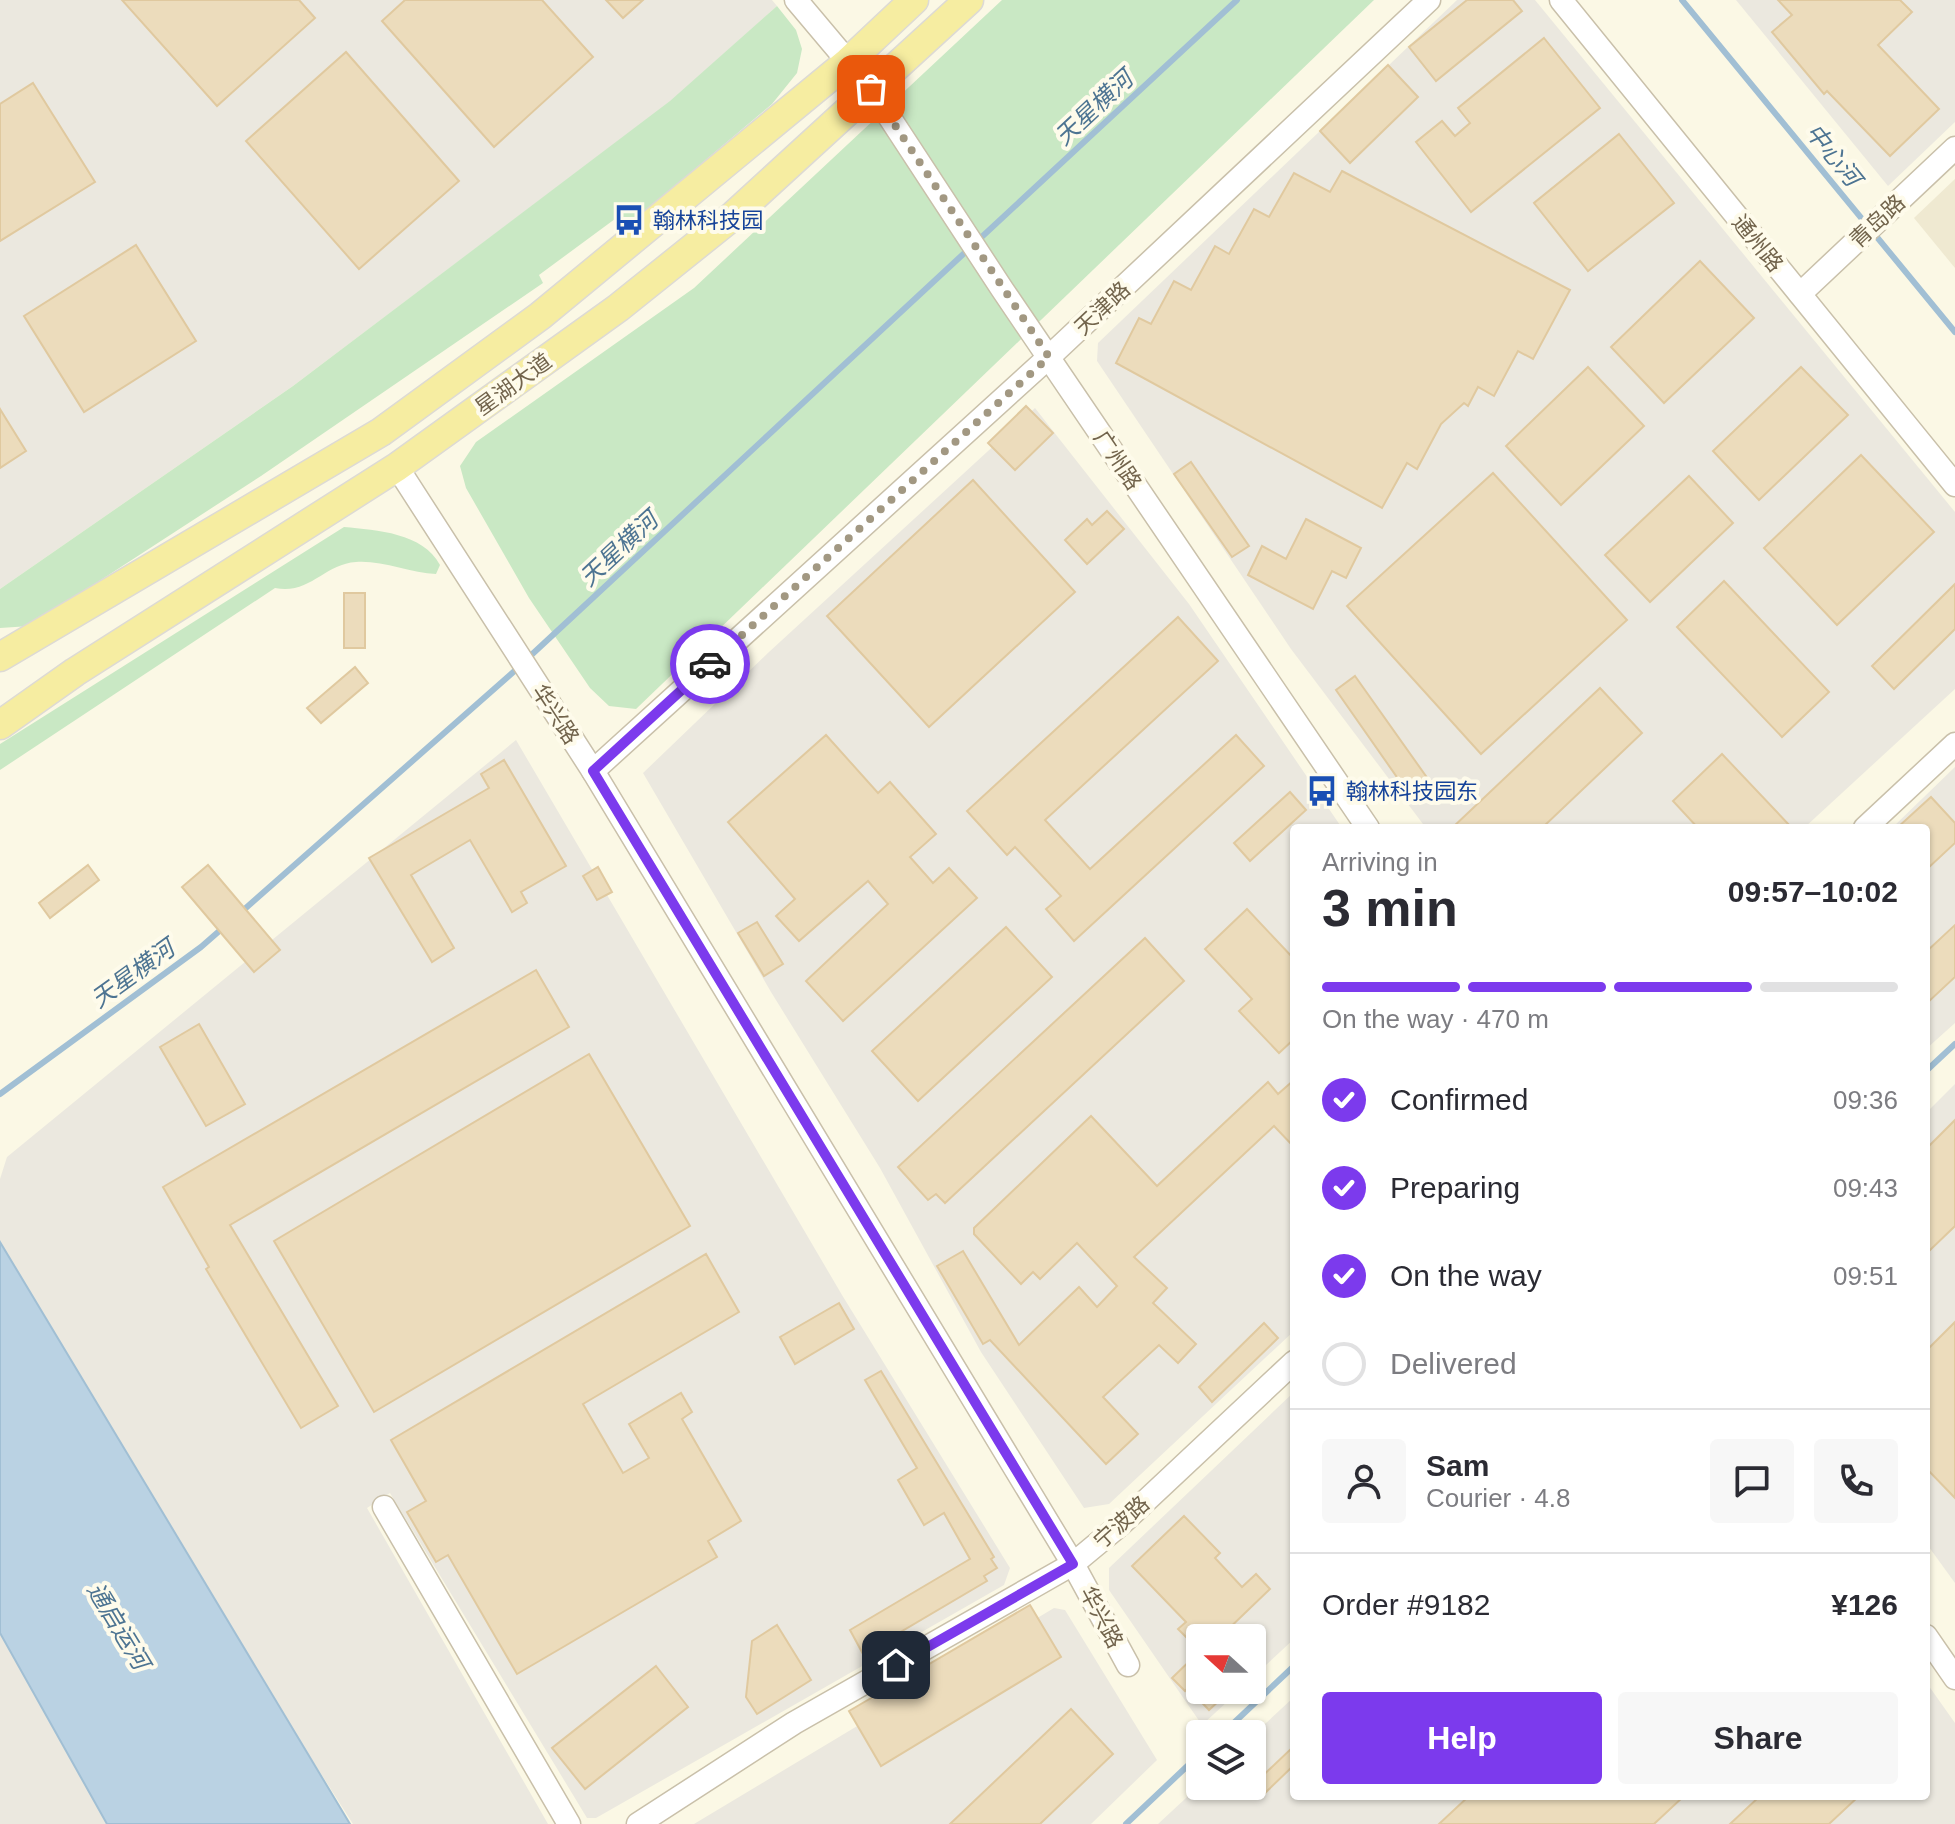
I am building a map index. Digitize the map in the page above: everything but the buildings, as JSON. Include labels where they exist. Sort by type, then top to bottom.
[{"type":"main road","name":"星湖大道","points":[[0,657],[381,432],[540,316],[848,62],[914,0]]},
{"type":"main road","name":"星湖大道","points":[[8,720],[75,672],[397,467],[618,308],[734,215],[969,0]]},
{"type":"street","name":"广州路","points":[[796,0],[871,89],[1002,289],[1365,824]]},
{"type":"street","name":"天津路","points":[[593,771],[1049,357],[1429,0]]},
{"type":"street","name":"通州路","points":[[1561,0],[1955,485]]},
{"type":"street","name":"青岛路","points":[[1800,294],[1955,148]]},
{"type":"street","name":"华兴路","points":[[397,467],[593,771],[1073,1564],[1128,1665]]},
{"type":"street","points":[[1869,824],[1955,744]]},
{"type":"street","name":"宁波路","points":[[638,1824],[794,1723],[1073,1564],[1120,1525],[1290,1366]]},
{"type":"street","points":[[384,1507],[569,1824]]},
{"type":"street","points":[[1930,1642],[1955,1678]]},
{"type":"shaded area","points":[[0,0],[772,0],[777,6],[671,101],[293,386],[0,589]]},
{"type":"shaded area","points":[[1457,0],[1535,0],[1955,512],[1955,689],[1808,824],[1423,824],[1291,649],[1097,361],[1098,343]]},
{"type":"shaded area","points":[[1736,0],[1955,0],[1955,122],[1888,186]]},
{"type":"shaded area","points":[[1955,179],[1955,268],[1914,218]]},
{"type":"shaded area","points":[[1035,408],[1189,604],[1339,824],[1290,824],[1290,1335],[1109,1504],[1084,1508],[981,1352],[880,1168],[771,992],[643,773],[769,652]]},
{"type":"shaded area","points":[[516,740],[842,1295],[1010,1568],[1004,1585],[596,1818],[587,1818],[390,1493],[367,1508],[548,1824],[353,1824],[0,1242],[0,1179],[7,1157]]},
{"type":"shaded area","points":[[1955,767],[1955,1023],[1930,1045],[1930,824],[1896,824]]},
{"type":"shaded area","points":[[1955,1084],[1955,1583],[1930,1549],[1930,1109]]},
{"type":"shaded area","points":[[1290,1396],[1290,1643],[1266,1665],[1266,1624],[1186,1624],[1186,1702],[1109,1590],[1109,1568]]},
{"type":"shaded area","points":[[1054,1608],[1065,1610],[1157,1760],[1091,1824],[694,1824]]},
{"type":"shaded area","points":[[0,1633],[107,1824],[0,1824]]},
{"type":"shaded area","points":[[1930,1688],[1955,1723],[1955,1824],[1158,1824],[1186,1798],[1266,1800],[1266,1723],[1290,1701],[1290,1800],[1930,1800]]},
{"type":"shaded area","points":[[1188,1704],[1225,1704],[1207,1720],[1199,1720]]},
{"type":"green space","points":[[1002,0],[1374,0],[636,709],[609,706],[590,688],[529,598],[466,488],[460,466],[476,442],[694,288]]},
{"type":"green space","points":[[777,6],[796,30],[802,49],[797,73],[772,104],[626,227],[619,216],[539,275],[543,283],[261,476],[30,626],[0,628],[0,589],[293,386],[670,101]]},
{"type":"green space","points":[[344,527],[384,532],[411,540],[432,554],[440,565],[436,574],[356,562],[335,568],[298,587],[275,588],[0,770],[0,744]]},
{"type":"water","name":"通启运河","points":[[0,1242],[350,1824],[107,1824],[0,1633]]},
{"type":"waterway","name":"天星横河","points":[[527,659],[1237,0]]},
{"type":"waterway","name":"中心河","points":[[1682,0],[1955,332]]},
{"type":"waterway","name":"天星横河","points":[[239,914],[519,667]]},
{"type":"waterway","name":"天星横河","points":[[0,1094],[201,947],[225,926]]},
{"type":"waterway","points":[[1930,1067],[1955,1044]]},
{"type":"waterway","points":[[1237,1720],[1290,1670]]},
{"type":"waterway","points":[[1126,1824],[1186,1767]]},
{"type":"way so far","points":[[710,664],[1049,357],[871,89]]},
{"type":"place","name":"翰林科技园","points":[[629,220]]},
{"type":"place","name":"翰林科技园东","points":[[1322,791]]},
{"type":"route","points":[[710,664],[593,771],[1073,1564],[896,1665]]}]
